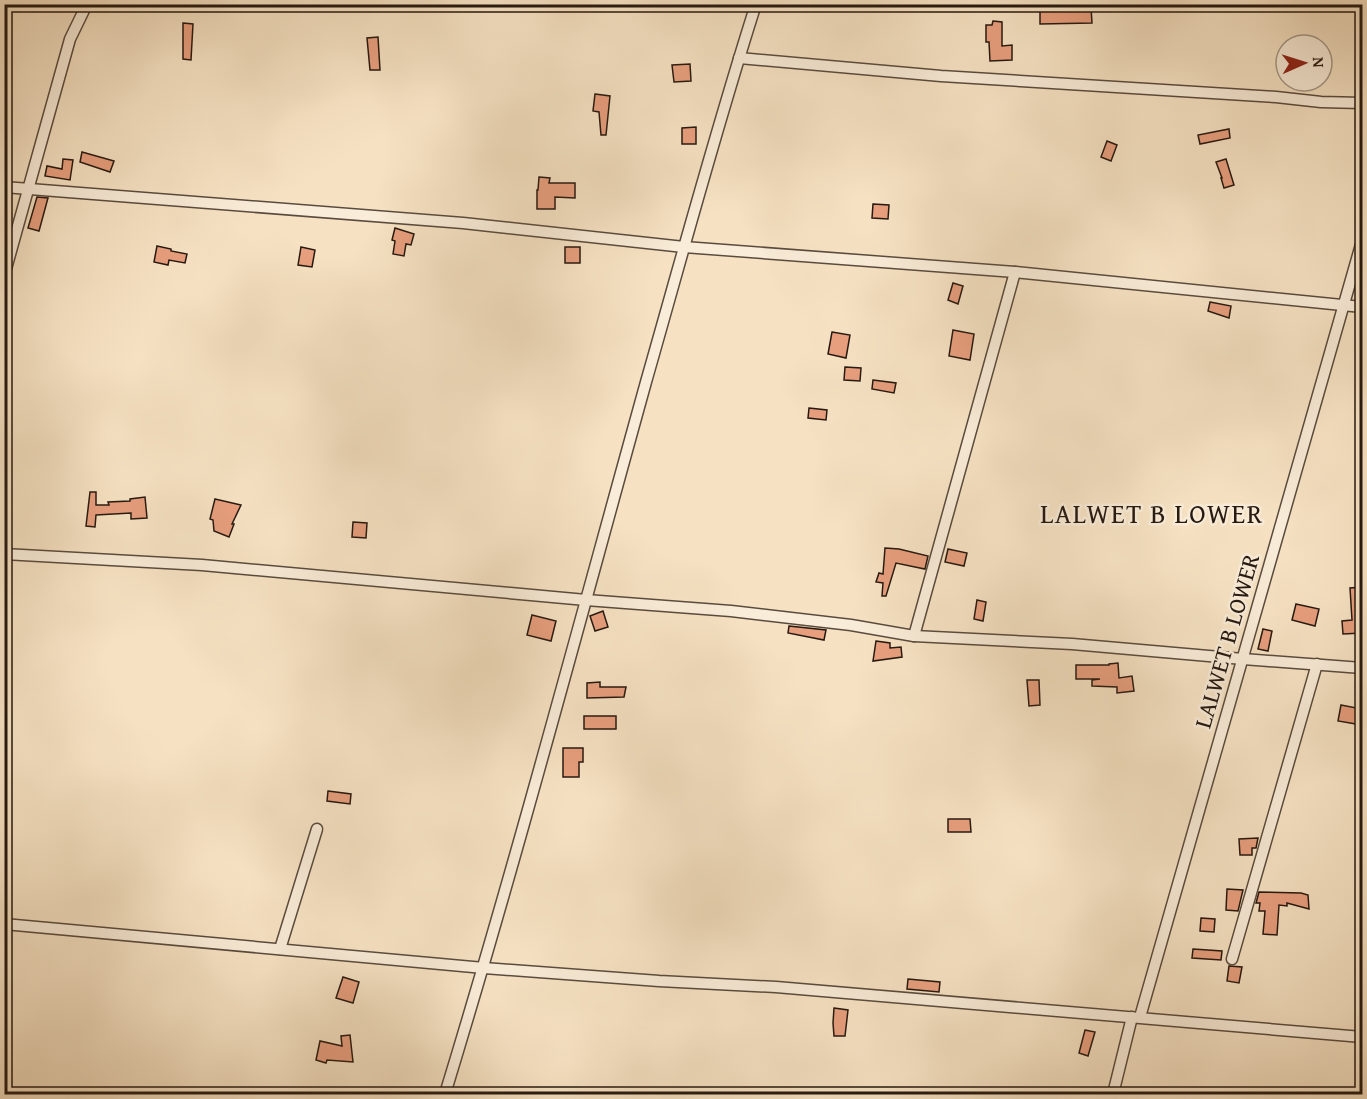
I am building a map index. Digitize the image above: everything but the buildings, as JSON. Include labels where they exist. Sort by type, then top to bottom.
[{"type":"street","points":[[4,276],[70,39],[87,4]]},
{"type":"street","points":[[445,1095],[484,968],[684,247],[756,4]]},
{"type":"street","points":[[739,58],[941,76],[1362,103]]},
{"type":"street","points":[[4,187],[463,223],[684,247],[1015,272],[1362,306]]},
{"type":"street","name":"LALWET B LOWER","points":[[1113,1095],[1243,659],[1362,241]]},
{"type":"street","points":[[914,636],[1015,272]]},
{"type":"street","points":[[4,554],[202,566],[731,611],[851,625],[914,636],[1072,644],[1362,668]]},
{"type":"street","points":[[1232,959],[1317,664]]},
{"type":"street","points":[[280,949],[317,829]]},
{"type":"street","points":[[4,924],[484,968],[776,987],[1362,1037]]},
{"type":"district","name":"LALWET B LOWER","points":[[1152,514]]}]
